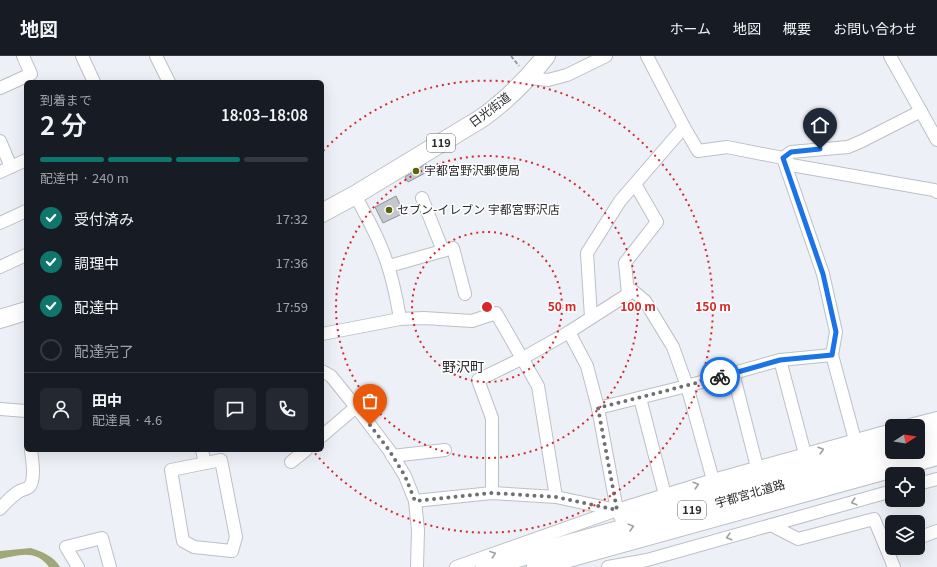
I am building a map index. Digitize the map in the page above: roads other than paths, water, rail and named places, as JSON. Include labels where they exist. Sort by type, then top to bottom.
[{"type":"highway","name":"日光街道","points":[[324,212],[355,195],[482,118],[500,105],[529,78],[546,56]]},
{"type":"highway","points":[[0,319],[24,312]]},
{"type":"highway","points":[[925,436],[937,442]]},
{"type":"highway","points":[[534,560],[587,527],[885,442]]},
{"type":"highway","name":"宇都宮北道路","points":[[534,560],[885,456]]},
{"type":"highway","name":"宇都宮北道路","points":[[485,567],[534,560],[937,456]]},
{"type":"highway","points":[[925,471],[937,468]]},
{"type":"highway","points":[[572,567],[885,482]]},
{"type":"street","points":[[23,56],[32,78]]},
{"type":"street","points":[[82,56],[93,80]]},
{"type":"street","points":[[156,56],[168,80]]},
{"type":"street","points":[[529,78],[548,80],[567,75],[606,56]]},
{"type":"street","points":[[647,56],[698,151],[727,148],[783,158],[791,165],[934,190],[937,192]]},
{"type":"street","points":[[890,56],[921,111],[933,123],[937,140]]},
{"type":"street","points":[[0,88],[24,80]]},
{"type":"street","points":[[783,158],[791,152],[848,147],[921,111]]},
{"type":"street","points":[[591,317],[587,253],[620,201],[684,127]]},
{"type":"street","points":[[0,141],[12,166]]},
{"type":"street","points":[[783,158],[823,274],[836,332],[832,355],[855,440]]},
{"type":"street","points":[[0,172],[24,161]]},
{"type":"street","points":[[628,294],[625,263],[657,222],[635,184]]},
{"type":"street","points":[[355,195],[381,246],[389,266],[395,288],[400,319]]},
{"type":"street","points":[[422,198],[443,251]]},
{"type":"street","points":[[0,223],[24,212]]},
{"type":"street","points":[[389,266],[453,248],[466,294]]},
{"type":"street","points":[[0,267],[24,256]]},
{"type":"street","points":[[492,493],[492,418],[478,380],[523,358],[569,332],[633,291],[645,301],[673,347],[687,386],[713,480]]},
{"type":"street","points":[[324,334],[400,319],[424,318],[472,321],[496,312],[538,386],[556,497]]},
{"type":"street","points":[[569,332],[587,366],[598,408],[617,510]]},
{"type":"street","points":[[598,408],[687,386],[780,360],[832,355]]},
{"type":"street","points":[[780,360],[804,454]]},
{"type":"street","points":[[324,372],[331,376],[356,407],[405,476],[415,501],[418,530],[417,567]]},
{"type":"street","points":[[733,373],[757,467]]},
{"type":"street","points":[[640,398],[665,494]]},
{"type":"street","points":[[324,434],[356,407]]},
{"type":"street","points":[[0,409],[24,411]]},
{"type":"street","points":[[925,429],[937,418]]},
{"type":"street","points":[[456,567],[665,494],[885,432]]},
{"type":"street","points":[[392,456],[445,450]]},
{"type":"street","points":[[0,509],[8,499],[29,487],[33,481],[31,452]]},
{"type":"street","points":[[202,452],[205,463]]},
{"type":"street","points":[[291,462],[304,452]]},
{"type":"street","points":[[221,460],[236,537],[232,551],[194,547],[183,541],[171,470],[205,463],[221,460]]},
{"type":"street","points":[[925,482],[937,479]]},
{"type":"street","points":[[415,501],[492,493],[556,497],[617,510]]},
{"type":"street","points":[[608,567],[647,560],[885,493]]},
{"type":"street","points":[[771,525],[798,539],[874,519],[885,538]]},
{"type":"street","points":[[925,535],[937,531]]},
{"type":"street","points":[[78,567],[66,547],[102,538],[110,567]]},
{"type":"street","points":[[892,555],[894,567]]},
{"type":"place","name":"宇都宮野沢郵便局","points":[[416,171]]},
{"type":"place","name":"セブン-イレブン 宇都宮野沢店","points":[[389,210]]},
{"type":"district","name":"野沢町","points":[[463,367]]}]
